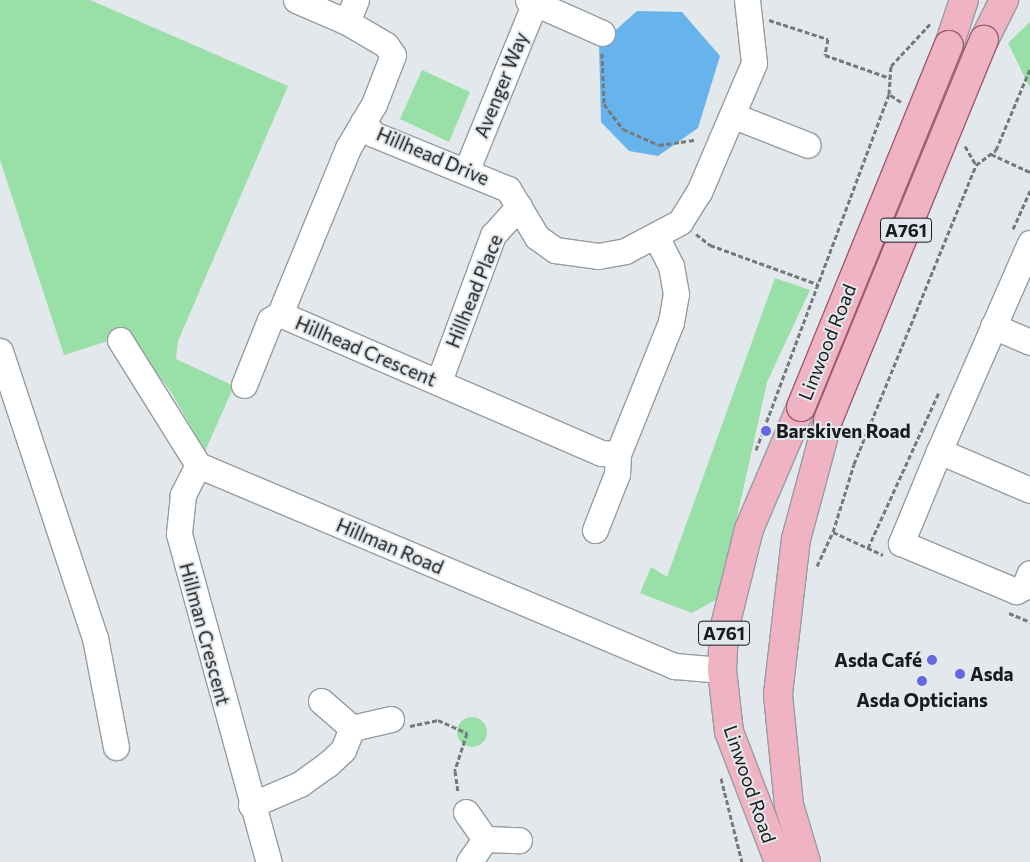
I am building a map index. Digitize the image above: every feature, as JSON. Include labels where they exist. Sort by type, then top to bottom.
[{"type":"main road","name":"Linwood Road","points":[[779,862],[729,732],[722,670],[724,630],[749,529],[801,407],[948,46],[964,0]]},
{"type":"main road","name":"Linwood Road","points":[[806,862],[788,805],[778,694],[796,538],[828,420],[984,40],[1004,0]]},
{"type":"street","name":"Hillhead Drive","points":[[296,0],[352,11],[392,54],[363,122],[373,134],[466,169],[508,189],[537,238],[555,250],[598,256],[657,238],[680,222]]},
{"type":"street","points":[[533,1],[602,33]]},
{"type":"street","name":"Avenger Way","points":[[466,169],[533,1]]},
{"type":"street","points":[[680,222],[734,116],[754,63],[750,9]]},
{"type":"street","points":[[734,116],[808,145]]},
{"type":"street","name":"Hillhead Crescent","points":[[363,122],[348,148],[280,314],[439,381],[602,453],[618,454]]},
{"type":"street","name":"Hillhead Place","points":[[439,381],[493,235],[519,206]]},
{"type":"street","points":[[595,530],[617,474],[618,454],[671,322],[676,294],[671,266],[657,238]]},
{"type":"street","points":[[1030,243],[902,543],[1016,591],[1024,587],[1030,573]]},
{"type":"street","points":[[244,385],[270,320],[280,314]]},
{"type":"street","points":[[993,326],[1030,342]]},
{"type":"street","points":[[120,340],[198,465]]},
{"type":"street","points":[[0,350],[95,638],[116,747]]},
{"type":"street","points":[[940,451],[1030,490]]},
{"type":"street","name":"Hillman Road","points":[[198,465],[674,666],[722,670]]},
{"type":"street","name":"Hillman Crescent","points":[[198,465],[183,495],[179,534],[251,805],[269,862]]},
{"type":"street","points":[[321,701],[352,728]]},
{"type":"street","points":[[352,728],[391,719]]},
{"type":"street","points":[[251,805],[300,784],[328,764],[343,750],[352,728]]},
{"type":"street","points":[[466,812],[485,839]]},
{"type":"street","points":[[485,839],[519,840]]},
{"type":"street","points":[[469,862],[485,839]]},
{"type":"path","points":[[750,9],[828,39],[825,55],[890,78]]},
{"type":"path","points":[[602,33],[604,104],[623,129],[660,145],[694,143],[698,137]]},
{"type":"path","points":[[815,576],[854,464],[976,165],[991,154],[1030,69]]},
{"type":"path","points":[[753,460],[817,284],[890,94]]},
{"type":"path","points":[[991,154],[1030,172]]},
{"type":"path","points":[[680,222],[710,245],[817,284]]},
{"type":"path","points":[[391,719],[394,727],[403,728],[438,720],[467,733],[455,771],[466,812]]},
{"type":"green space","points":[[0,0],[90,0],[288,86],[178,341],[176,359],[234,386],[205,451],[171,392],[127,335],[64,355],[0,160]]},
{"type":"green space","points":[[1030,22],[1030,88],[1008,43]]},
{"type":"green space","points":[[422,70],[470,92],[449,142],[400,119]]},
{"type":"green space","points":[[775,278],[810,290],[767,382],[719,598],[692,613],[640,593],[651,567],[667,577]]},
{"type":"green space","points":[[472,717],[478,718],[486,726],[486,738],[478,746],[472,747],[466,746],[458,738],[457,732],[458,726],[466,718]]},
{"type":"water","points":[[637,11],[682,12],[720,56],[698,128],[658,156],[629,151],[601,122],[599,45]]},
{"type":"place","name":"Barskiven Road","points":[[766,431]]},
{"type":"place","name":"Asda Café","points":[[932,660]]},
{"type":"place","name":"Asda","points":[[960,674]]},
{"type":"place","name":"Asda Opticians","points":[[922,681]]}]
